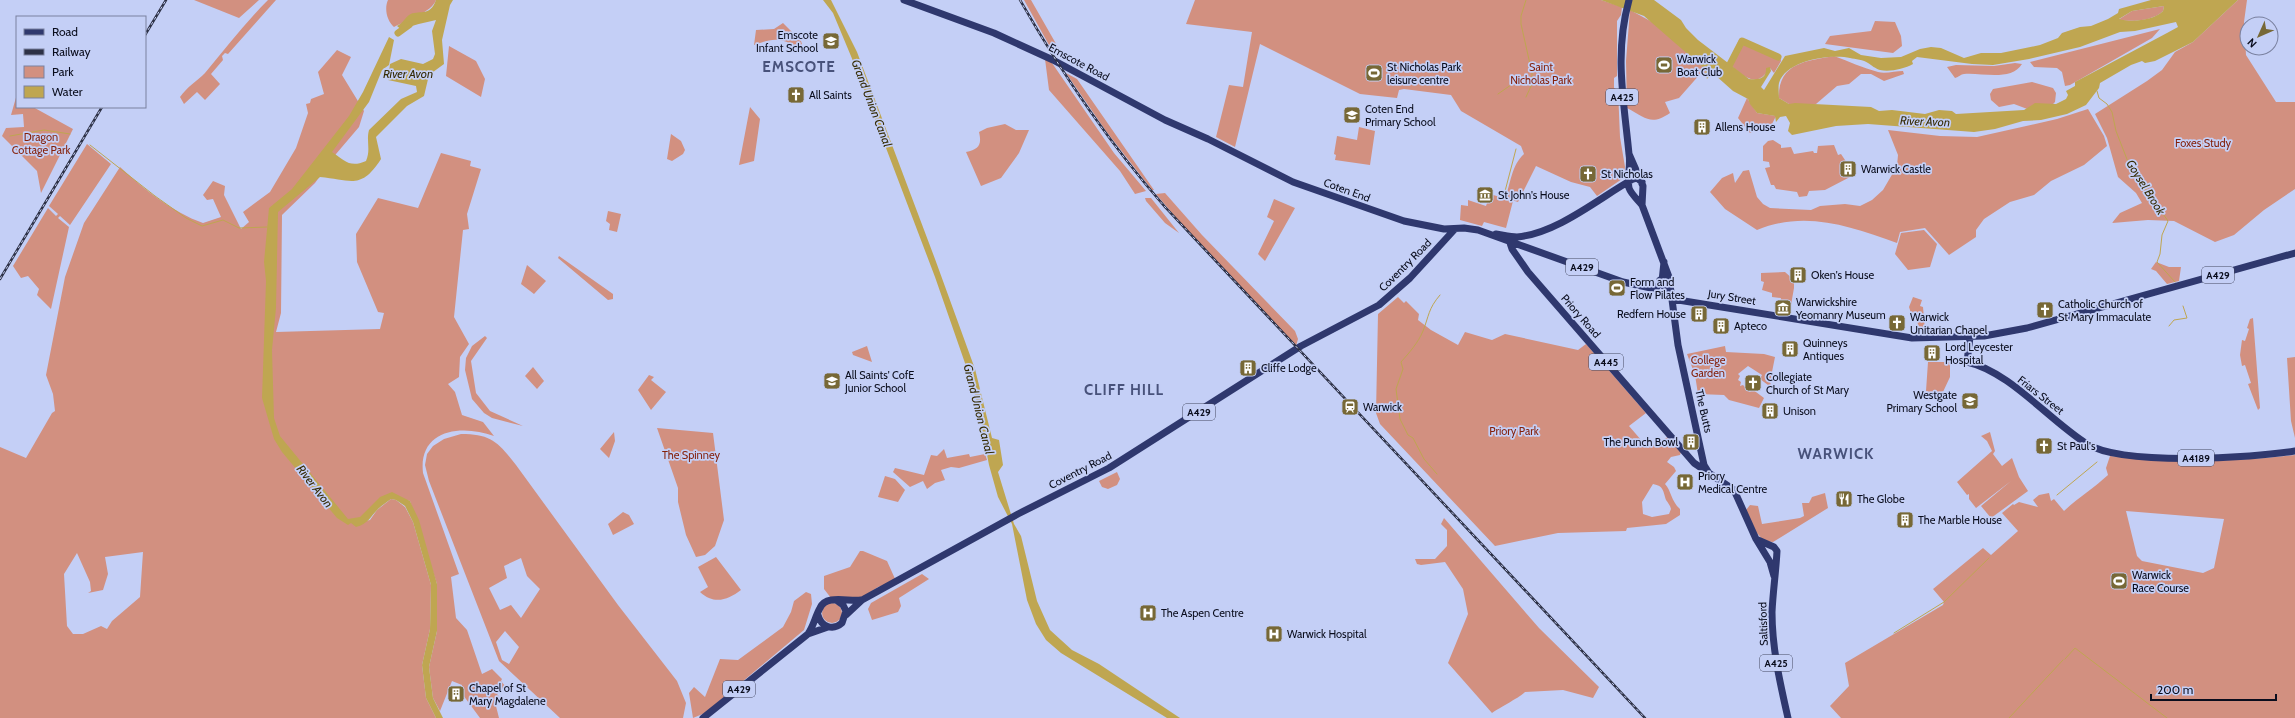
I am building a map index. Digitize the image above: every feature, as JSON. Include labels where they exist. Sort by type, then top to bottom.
[{"type":"main road","name":"Emscote Road","points":[[904,0],[947,18],[976,26],[1053,60],[1166,120],[1239,154]]},
{"type":"main road","name":"A425","points":[[1629,0],[1625,16],[1621,60],[1622,100],[1630,154],[1629,181]]},
{"type":"main road","name":"Coten End","points":[[1239,154],[1283,178],[1336,198],[1404,221],[1454,230]]},
{"type":"main road","name":"A425","points":[[1630,154],[1642,183]]},
{"type":"main road","points":[[1635,178],[1642,183],[1642,205],[1631,192],[1629,181],[1635,178]]},
{"type":"main road","name":"A429","points":[[1514,239],[1564,220],[1629,181]]},
{"type":"main road","name":"The Butts","points":[[1642,205],[1669,277],[1678,345],[1705,468],[1709,473]]},
{"type":"main road","name":"A429","points":[[1454,230],[1470,228],[1514,239],[1552,256],[1623,282],[1653,289],[1660,284]]},
{"type":"main road","name":"Coventry Road","points":[[703,718],[808,634],[828,627],[839,626],[846,615],[862,600],[1014,516],[1109,468],[1301,346],[1319,332],[1339,322],[1367,312],[1391,297],[1454,230]]},
{"type":"main road","name":"Priory Road","points":[[1514,239],[1512,249],[1528,272],[1689,457]]},
{"type":"main road","points":[[1658,246],[1660,284],[1672,298]]},
{"type":"main road","name":"A429","points":[[1970,336],[1991,335],[2027,328],[2295,253]]},
{"type":"main road","points":[[1660,284],[1663,278],[1664,262]]},
{"type":"main road","name":"Jury Street","points":[[1672,298],[1912,338],[1954,335],[1970,336]]},
{"type":"main road","name":"Friars Street","points":[[1970,336],[1967,362],[1997,375],[2077,437],[2099,450],[2124,455],[2182,458],[2268,455],[2295,451]]},
{"type":"main road","points":[[1689,457],[1696,461],[1703,458]]},
{"type":"main road","name":"A445","points":[[1689,457],[1699,467],[1709,473]]},
{"type":"main road","name":"A425","points":[[1709,473],[1734,490],[1738,502],[1766,556],[1774,576]]},
{"type":"main road","points":[[1756,538],[1776,548],[1777,554],[1772,558],[1766,556],[1766,550],[1770,546]]},
{"type":"main road","name":"A425","points":[[1774,576],[1777,554]]},
{"type":"main road","name":"Saltisford","points":[[1774,576],[1774,645],[1788,718]]},
{"type":"main road","name":"Coventry Road","points":[[808,634],[823,604],[829,600],[862,600]]},
{"type":"main road","points":[[836,600],[843,605],[846,615]]},
{"type":"main road","points":[[818,615],[820,621],[828,627]]},
{"type":"green space","points":[[194,0],[259,0],[239,18]]},
{"type":"green space","points":[[268,0],[276,0],[228,54],[225,53],[222,56],[223,60],[211,74],[220,84],[205,100],[197,92],[184,104],[180,97],[183,93],[205,73],[243,27]]},
{"type":"green space","points":[[388,0],[436,0],[434,4],[424,12],[394,27],[387,15],[386,7]]},
{"type":"green space","points":[[1024,0],[1031,0],[1059,49],[1049,45]]},
{"type":"green space","name":"Saint Nicholas Park","points":[[1195,0],[1601,0],[1622,7],[1621,15],[1617,21],[1617,76],[1614,78],[1614,88],[1618,90],[1620,137],[1625,167],[1622,179],[1597,196],[1590,187],[1571,182],[1536,166],[1518,202],[1505,198],[1516,164],[1524,154],[1521,146],[1461,111],[1451,95],[1404,89],[1399,90],[1397,98],[1360,94],[1260,44],[1235,147],[1216,137],[1229,85],[1243,87],[1252,32],[1186,24]]},
{"type":"green space","name":"Foxes Study","points":[[2238,0],[2247,0],[2245,16],[2239,16],[2239,56],[2247,56],[2276,102],[2295,102],[2295,189],[2264,210],[2234,235],[2215,242],[2174,221],[2148,220],[2112,223],[2120,213],[2142,203],[2136,193],[2118,177],[2107,138],[2095,114],[2162,70],[2175,52],[2193,42]]},
{"type":"green space","points":[[2164,6],[2163,11],[2148,19],[2136,21],[2118,20],[2132,11]]},
{"type":"green space","name":"Warwick Boat Club","points":[[1630,10],[1654,23],[1706,70],[1705,74],[1701,73],[1679,98],[1665,102],[1670,113],[1658,119],[1648,119],[1627,108],[1626,61]]},
{"type":"green space","points":[[1875,21],[1895,22],[1901,36],[1902,46],[1893,53],[1825,44],[1830,36],[1871,31]]},
{"type":"green space","points":[[783,23],[801,41],[802,44],[797,49],[781,40],[771,40],[754,45],[756,30],[774,29]]},
{"type":"green space","points":[[2160,29],[2152,38],[2070,85],[2065,86],[2062,72],[2057,68],[2034,67],[2030,62]]},
{"type":"green space","points":[[1740,38],[1780,56],[1781,61],[1774,73],[1770,68],[1765,75],[1760,78],[1755,80],[1750,79],[1728,63]]},
{"type":"green space","points":[[449,46],[476,61],[485,79],[481,97],[446,76]]},
{"type":"green space","points":[[337,50],[351,57],[342,75],[364,111],[359,127],[336,154],[315,183],[282,215],[281,313],[276,332],[380,329],[384,313],[378,312],[357,262],[356,234],[378,198],[418,208],[441,153],[471,161],[470,166],[481,169],[467,214],[469,229],[463,230],[454,317],[469,344],[460,357],[459,377],[448,384],[455,392],[462,415],[483,422],[494,436],[482,432],[456,431],[435,439],[427,447],[423,458],[423,473],[459,574],[451,577],[456,618],[467,630],[482,674],[492,669],[502,679],[501,681],[505,686],[497,694],[502,700],[496,706],[499,718],[480,718],[463,695],[462,685],[452,681],[440,711],[433,698],[429,667],[437,631],[437,584],[410,501],[391,496],[361,522],[370,520],[377,510],[391,499],[396,500],[405,507],[413,522],[431,585],[430,629],[422,665],[426,698],[436,718],[0,718],[0,447],[26,458],[52,413],[55,411],[53,394],[46,375],[65,277],[84,223],[120,167],[159,200],[180,213],[203,223],[221,217],[213,199],[207,200],[203,195],[213,181],[225,186],[224,195],[241,229],[249,222],[243,212],[270,192],[296,148],[308,113],[306,104],[310,103],[311,99],[324,94],[318,72]],"holes":[[[143,552],[140,597],[112,621],[107,629],[101,626],[83,634],[73,634],[67,626],[64,574],[77,553],[90,582],[91,591],[88,593],[103,590],[108,574],[105,557]]]},
{"type":"green space","points":[[1834,56],[1881,73],[1903,71],[1904,74],[1884,81],[1871,74],[1861,74],[1849,84],[1837,86],[1816,104],[1789,104],[1779,98],[1780,86],[1783,77],[1789,71],[1804,62]]},
{"type":"green space","points":[[1045,59],[1052,63],[1114,153],[1146,191],[1135,194],[1120,171],[1049,90]]},
{"type":"green space","points":[[2015,63],[2022,64],[2017,70],[2003,75],[1962,74],[1955,78],[1947,67],[1956,65],[1994,66]]},
{"type":"green space","points":[[1066,73],[1077,79],[1154,190],[1152,190],[1106,131]]},
{"type":"green space","points":[[2032,82],[2053,88],[2056,93],[2055,102],[2050,107],[2030,110],[2014,104],[1999,107],[1991,100],[1990,94],[1993,89]]},
{"type":"green space","name":"Dragon Cottage Park","points":[[16,98],[16,108],[35,108],[73,129],[41,193],[37,171],[2,136],[6,128],[24,127],[23,114],[11,115]]},
{"type":"green space","points":[[1747,98],[1757,113],[1776,116],[1772,124],[1750,133],[1738,118]]},
{"type":"green space","points":[[750,107],[760,119],[754,161],[739,165]]},
{"type":"green space","points":[[2088,109],[2104,136],[2107,146],[2084,165],[2051,181],[2034,195],[2010,202],[1984,219],[1976,230],[1976,237],[1949,255],[1925,228],[1900,232],[1897,243],[1845,226],[1810,221],[1793,221],[1775,224],[1757,230],[1725,209],[1710,192],[1722,178],[1733,173],[1735,183],[1743,171],[1749,170],[1757,197],[1763,204],[1770,208],[1811,210],[1820,206],[1845,204],[1860,206],[1872,200],[1883,190],[1897,166],[1898,155],[1888,130],[1940,136],[1977,137],[2057,119]]},
{"type":"green space","points":[[1005,124],[1016,130],[1029,130],[1019,153],[1001,178],[981,186],[966,152],[977,148],[980,143],[979,132],[987,128]]},
{"type":"green space","points":[[1359,127],[1375,131],[1370,165],[1335,160],[1336,155],[1334,154],[1337,136],[1357,140]]},
{"type":"green space","points":[[671,134],[681,141],[685,150],[683,154],[672,161],[667,159]]},
{"type":"green space","points":[[1773,140],[1781,145],[1781,148],[1791,147],[1794,154],[1813,151],[1814,153],[1817,153],[1818,146],[1834,145],[1838,155],[1841,154],[1849,166],[1847,171],[1850,177],[1825,190],[1809,191],[1807,196],[1799,197],[1797,192],[1776,189],[1774,185],[1771,185],[1765,168],[1770,167],[1769,162],[1763,161],[1763,146],[1768,141]]},
{"type":"green space","points":[[87,144],[111,164],[70,225],[60,216],[58,218],[69,227],[51,309],[37,295],[39,289],[28,276],[21,278],[13,266],[48,208],[56,216],[58,214],[49,206]]},
{"type":"green space","points":[[1165,193],[1202,235],[1295,331],[1298,339],[1296,346],[1194,239],[1156,194]]},
{"type":"green space","points":[[1490,194],[1513,201],[1506,228],[1484,222],[1482,226],[1460,220],[1461,205],[1468,206],[1468,200],[1486,206]]},
{"type":"green space","points":[[1145,198],[1151,198],[1179,233],[1165,223]]},
{"type":"green space","points":[[1274,199],[1295,208],[1265,261],[1258,254],[1274,221],[1267,217]]},
{"type":"green space","points":[[608,211],[621,214],[617,232],[609,230],[610,224],[606,221]]},
{"type":"green space","points":[[1924,230],[1937,244],[1930,267],[1908,270],[1895,254],[1901,233]]},
{"type":"green space","points":[[559,256],[613,294],[613,299],[608,300],[558,258]]},
{"type":"green space","points":[[2156,262],[2169,267],[2181,267],[2179,281],[2167,284],[2156,271],[2151,269]]},
{"type":"green space","points":[[527,265],[546,281],[534,294],[521,284]]},
{"type":"green space","points":[[1785,272],[1794,280],[1791,305],[1780,303],[1781,298],[1772,297],[1772,293],[1762,290],[1764,282],[1761,281],[1761,273]]},
{"type":"green space","name":"Priory Park","points":[[1398,297],[1404,303],[1406,301],[1419,314],[1418,320],[1431,330],[1458,345],[1465,332],[1492,340],[1505,334],[1578,350],[1586,344],[1646,413],[1629,426],[1648,448],[1668,437],[1681,452],[1680,455],[1671,457],[1667,462],[1674,467],[1676,471],[1665,484],[1669,489],[1675,503],[1680,509],[1680,515],[1666,524],[1627,528],[1626,531],[1558,533],[1495,546],[1380,424],[1376,413],[1378,314]],"holes":[[[1653,484],[1662,489],[1666,500],[1670,505],[1671,509],[1669,514],[1652,517],[1643,514],[1642,502]]]},
{"type":"green space","points":[[1913,297],[1922,300],[1920,306],[1923,307],[1925,330],[1919,331],[1917,319],[1913,319],[1909,307]]},
{"type":"green space","points":[[2253,318],[2260,408],[2258,410],[2248,384],[2251,383],[2245,365],[2242,366],[2240,355],[2242,340],[2245,341],[2249,329],[2247,328],[2250,319]]},
{"type":"green space","points":[[485,336],[487,338],[471,361],[476,393],[490,411],[523,426],[492,418],[484,413],[472,399],[465,370],[466,358],[472,346]]},
{"type":"green space","points":[[867,346],[872,362],[853,355],[852,352]]},
{"type":"green space","name":"College Garden","points":[[1725,346],[1726,352],[1764,354],[1775,357],[1770,382],[1772,388],[1760,379],[1762,375],[1748,366],[1738,374],[1740,376],[1738,380],[1741,382],[1740,386],[1743,385],[1750,392],[1752,389],[1764,398],[1759,408],[1729,400],[1724,395],[1698,394],[1695,375],[1687,354]]},
{"type":"green space","points":[[2295,357],[2295,438],[2291,421],[2287,358]]},
{"type":"green space","points":[[1928,362],[1950,362],[1950,377],[1942,394],[1926,391]]},
{"type":"green space","points":[[533,367],[544,381],[537,389],[525,376]]},
{"type":"green space","points":[[649,375],[654,377],[651,380],[666,392],[651,410],[638,390]]},
{"type":"green space","name":"The Spinney","points":[[657,428],[713,433],[724,520],[715,546],[705,555],[696,557],[686,535],[678,502],[678,488]]},
{"type":"green space","points":[[614,432],[615,441],[609,458],[600,449]]},
{"type":"green space","points":[[1990,432],[1995,451],[1993,454],[2002,466],[2012,458],[2019,477],[2028,491],[1991,518],[1981,506],[2011,481],[1976,508],[1969,499],[1969,494],[1967,495],[1957,482],[1992,451],[1987,441],[1981,436]]},
{"type":"green space","points":[[461,434],[480,436],[499,445],[510,457],[618,605],[677,681],[686,703],[683,718],[560,718],[499,661],[429,481],[425,465],[427,454],[433,446],[444,439]],"holes":[[[521,558],[527,576],[540,589],[521,618],[511,605],[500,610],[489,588],[507,578],[504,566]],[[505,631],[519,647],[509,664],[502,660],[496,642]]]},
{"type":"green space","points":[[944,449],[947,458],[969,454],[970,457],[985,454],[987,460],[959,468],[951,467],[941,470],[945,480],[935,483],[927,489],[923,481],[910,487],[893,472],[895,468],[924,475],[931,455],[937,456]]},
{"type":"green space","name":"Warwick Race Course","points":[[2295,455],[2295,718],[1841,718],[1830,706],[1849,686],[1845,663],[1943,605],[1944,602],[1933,589],[1983,548],[1991,555],[2018,531],[2002,513],[2013,504],[2014,505],[2019,502],[2038,507],[2033,500],[2039,495],[2049,493],[2051,501],[2054,499],[2064,511],[2108,475],[2106,468],[2110,456],[2156,460],[2202,461]],"holes":[[[2126,511],[2224,519],[2214,568],[2203,573],[2142,561],[2137,556]]]},
{"type":"green space","points":[[1117,472],[1120,479],[1117,485],[1108,489],[1102,487],[1099,481]]},
{"type":"green space","points":[[885,476],[895,479],[905,490],[898,502],[878,497]]},
{"type":"green space","points":[[1825,493],[1828,508],[1773,542],[1764,541],[1756,532],[1746,510],[1750,505],[1758,506],[1762,524],[1800,518],[1804,516],[1802,503],[1809,503],[1812,497]]},
{"type":"green space","points":[[623,512],[629,515],[634,524],[613,535],[608,524]]},
{"type":"green space","points":[[1444,518],[1539,628],[1599,687],[1593,698],[1563,690],[1525,692],[1492,713],[1448,663],[1468,614],[1463,589],[1445,562],[1421,565],[1417,564],[1415,559],[1435,559],[1447,546],[1447,530],[1441,524]]},
{"type":"green space","points":[[860,551],[887,561],[896,581],[878,587],[863,597],[831,598],[824,589],[824,576],[850,567]]},
{"type":"green space","points":[[716,557],[741,590],[721,600],[710,599],[700,592],[708,587],[698,567]]},
{"type":"green space","points":[[922,574],[929,579],[899,598],[901,606],[898,612],[872,620],[868,609],[871,603]]},
{"type":"green space","points":[[806,592],[811,594],[812,604],[804,630],[705,713],[693,718],[689,693],[694,687],[705,697],[720,659],[738,660],[783,627],[791,612],[794,601]]},
{"type":"green space","points":[[832,603],[839,606],[842,613],[839,620],[832,623],[825,620],[822,613],[825,606]]},
{"type":"water","points":[[436,0],[453,0],[450,5],[442,40],[444,64],[429,75],[424,96],[407,106],[376,137],[381,159],[374,169],[368,175],[355,181],[320,177],[278,212],[276,308],[272,350],[274,418],[280,436],[348,519],[360,517],[380,497],[392,492],[410,501],[419,520],[437,584],[437,631],[429,667],[433,698],[443,718],[436,718],[426,698],[422,665],[430,629],[431,585],[413,522],[405,506],[396,500],[391,499],[366,522],[356,527],[351,523],[348,525],[337,518],[282,452],[274,439],[262,398],[266,281],[264,262],[269,208],[292,189],[349,116],[363,92],[389,37],[394,40],[389,65],[382,70],[369,102],[332,152],[344,161],[352,164],[366,161],[368,153],[369,130],[401,99],[417,92],[416,86],[388,80],[390,64],[401,59],[423,64],[433,59],[435,54],[432,31],[436,20],[414,25],[403,31],[397,26],[412,13],[424,12],[431,9]]},
{"type":"water","name":"Grand Union Canal","points":[[823,0],[831,0],[857,52],[975,369],[992,438],[999,440],[1003,465],[998,472],[1014,524],[1021,536],[1037,601],[1050,630],[1072,650],[1099,664],[1180,718],[1167,718],[1061,653],[1046,640],[1036,624],[1027,600],[1012,524],[998,497],[989,465],[976,398],[966,366],[935,277],[853,61],[833,13]]},
{"type":"water","points":[[1601,0],[1654,0],[1681,20],[1686,28],[1698,40],[1749,79],[1763,77],[1766,72],[1766,68],[1770,67],[1771,71],[1761,87],[1764,90],[1785,56],[1824,48],[1835,51],[1849,48],[1861,55],[1881,58],[1901,57],[1920,49],[1931,47],[1941,48],[1964,58],[1981,53],[2001,53],[2040,45],[2058,38],[2062,33],[2080,27],[2091,26],[2108,19],[2118,13],[2119,9],[2151,0],[2238,0],[2193,42],[2155,61],[2145,63],[2142,61],[2131,65],[2100,83],[2099,88],[2086,105],[2067,114],[2041,120],[2023,121],[1995,129],[1974,132],[1868,124],[1836,126],[1792,135],[1788,131],[1790,123],[1786,116],[1780,117],[1776,122],[1775,116],[1757,113],[1748,99],[1733,91],[1715,75],[1711,74],[1707,79],[1705,74],[1706,70],[1644,16]],"holes":[[[2164,6],[2163,11],[2149,19],[2136,21],[2119,19],[2132,11]],[[2176,22],[2178,27],[2075,82],[2075,86],[2066,91],[2068,95],[2066,99],[2056,104],[2035,103],[2024,110],[1956,114],[1952,111],[1939,110],[1925,114],[1892,110],[1879,111],[1871,107],[1795,103],[1789,104],[1779,98],[1779,83],[1783,75],[1790,69],[1810,60],[1832,57],[1857,59],[1884,71],[1897,70],[1909,66],[1913,64],[1912,61],[1917,57],[1972,64],[1993,65],[2029,59],[2080,47],[2120,32],[2135,31]]]},
{"type":"waterway","points":[[1526,0],[1521,16],[1521,24],[1532,73],[1532,84],[1526,97]]},
{"type":"waterway","name":"River Avon","points":[[398,33],[409,25]]},
{"type":"waterway","points":[[1726,72],[1742,41],[1778,57]]},
{"type":"waterway","points":[[1498,94],[1518,80],[1531,80]]},
{"type":"waterway","name":"Goysel Brook","points":[[2097,91],[2099,98],[2107,104],[2112,112],[2116,131],[2130,167],[2168,221],[2162,235],[2160,254],[2157,262],[2175,282]]},
{"type":"waterway","points":[[10,136],[44,130],[70,134]]},
{"type":"waterway","points":[[90,145],[155,196],[186,218],[202,226],[223,220],[239,228],[267,227]]},
{"type":"waterway","points":[[1503,199],[1516,149]]},
{"type":"waterway","points":[[1437,474],[1424,459],[1413,438],[1408,435],[1400,419],[1396,389],[1403,369],[1401,362],[1419,340],[1431,309],[1440,295]]},
{"type":"waterway","points":[[2169,326],[2174,320],[2187,318],[2183,306]]},
{"type":"waterway","points":[[2057,495],[2097,462]]},
{"type":"waterway","points":[[1894,633],[1944,602],[1989,558]]},
{"type":"waterway","points":[[2065,659],[2075,648],[2167,718]]},
{"type":"waterway","points":[[2009,718],[2063,660]]},
{"type":"railway","points":[[146,33],[166,0]]},
{"type":"railway","points":[[1020,0],[1052,55],[1087,107],[1144,183],[1645,718]]},
{"type":"railway","points":[[0,279],[101,108]]},
{"type":"place","name":"Emscote Infant School","points":[[831,41]]},
{"type":"place","name":"Warwick Boat Club","points":[[1664,65]]},
{"type":"place","name":"St Nicholas Park leisure centre","points":[[1374,73]]},
{"type":"place","name":"All Saints","points":[[796,95]]},
{"type":"place","name":"Coten End Primary School","points":[[1352,115]]},
{"type":"place","name":"Allens House","points":[[1702,127]]},
{"type":"place","name":"Warwick Castle","points":[[1848,169]]},
{"type":"place","name":"St Nicholas","points":[[1588,174]]},
{"type":"place","name":"St John's House","points":[[1485,195]]},
{"type":"place","name":"Oken's House","points":[[1798,275]]},
{"type":"place","name":"Form and Flow Pilates","points":[[1617,288]]},
{"type":"place","name":"Warwickshire Yeomanry Museum","points":[[1783,308]]},
{"type":"place","name":"Catholic Church of St Mary Immaculate","points":[[2045,310]]},
{"type":"place","name":"Redfern House","points":[[1699,314]]},
{"type":"place","name":"Warwick Unitarian Chapel","points":[[1897,323]]},
{"type":"place","name":"Apteco","points":[[1721,326]]},
{"type":"place","name":"Quinneys Antiques","points":[[1790,349]]},
{"type":"place","name":"Lord Leycester Hospital","points":[[1932,353]]},
{"type":"place","name":"Cliffe Lodge","points":[[1248,368]]},
{"type":"place","name":"All Saints' CofE Junior School","points":[[832,381]]},
{"type":"place","name":"Collegiate Church of St Mary","points":[[1753,383]]},
{"type":"place","name":"Westgate Primary School","points":[[1970,401]]},
{"type":"place","name":"Warwick","points":[[1350,407]]},
{"type":"place","name":"Unison","points":[[1770,411]]},
{"type":"place","name":"The Punch Bowl","points":[[1691,442]]},
{"type":"place","name":"St Paul's","points":[[2044,446]]},
{"type":"place","name":"Priory Medical Centre","points":[[1685,482]]},
{"type":"place","name":"The Globe","points":[[1844,499]]},
{"type":"place","name":"The Marble House","points":[[1905,520]]},
{"type":"place","name":"Warwick Race Course","points":[[2119,581]]},
{"type":"place","name":"The Aspen Centre","points":[[1148,613]]},
{"type":"place","name":"Warwick Hospital","points":[[1274,634]]},
{"type":"place","name":"Chapel of St Mary Magdalene","points":[[456,694]]},
{"type":"district","name":"EMSCOTE","points":[[799,67]]},
{"type":"district","name":"CLIFF HILL","points":[[1124,390]]},
{"type":"district","name":"WARWICK","points":[[1836,454]]}]
